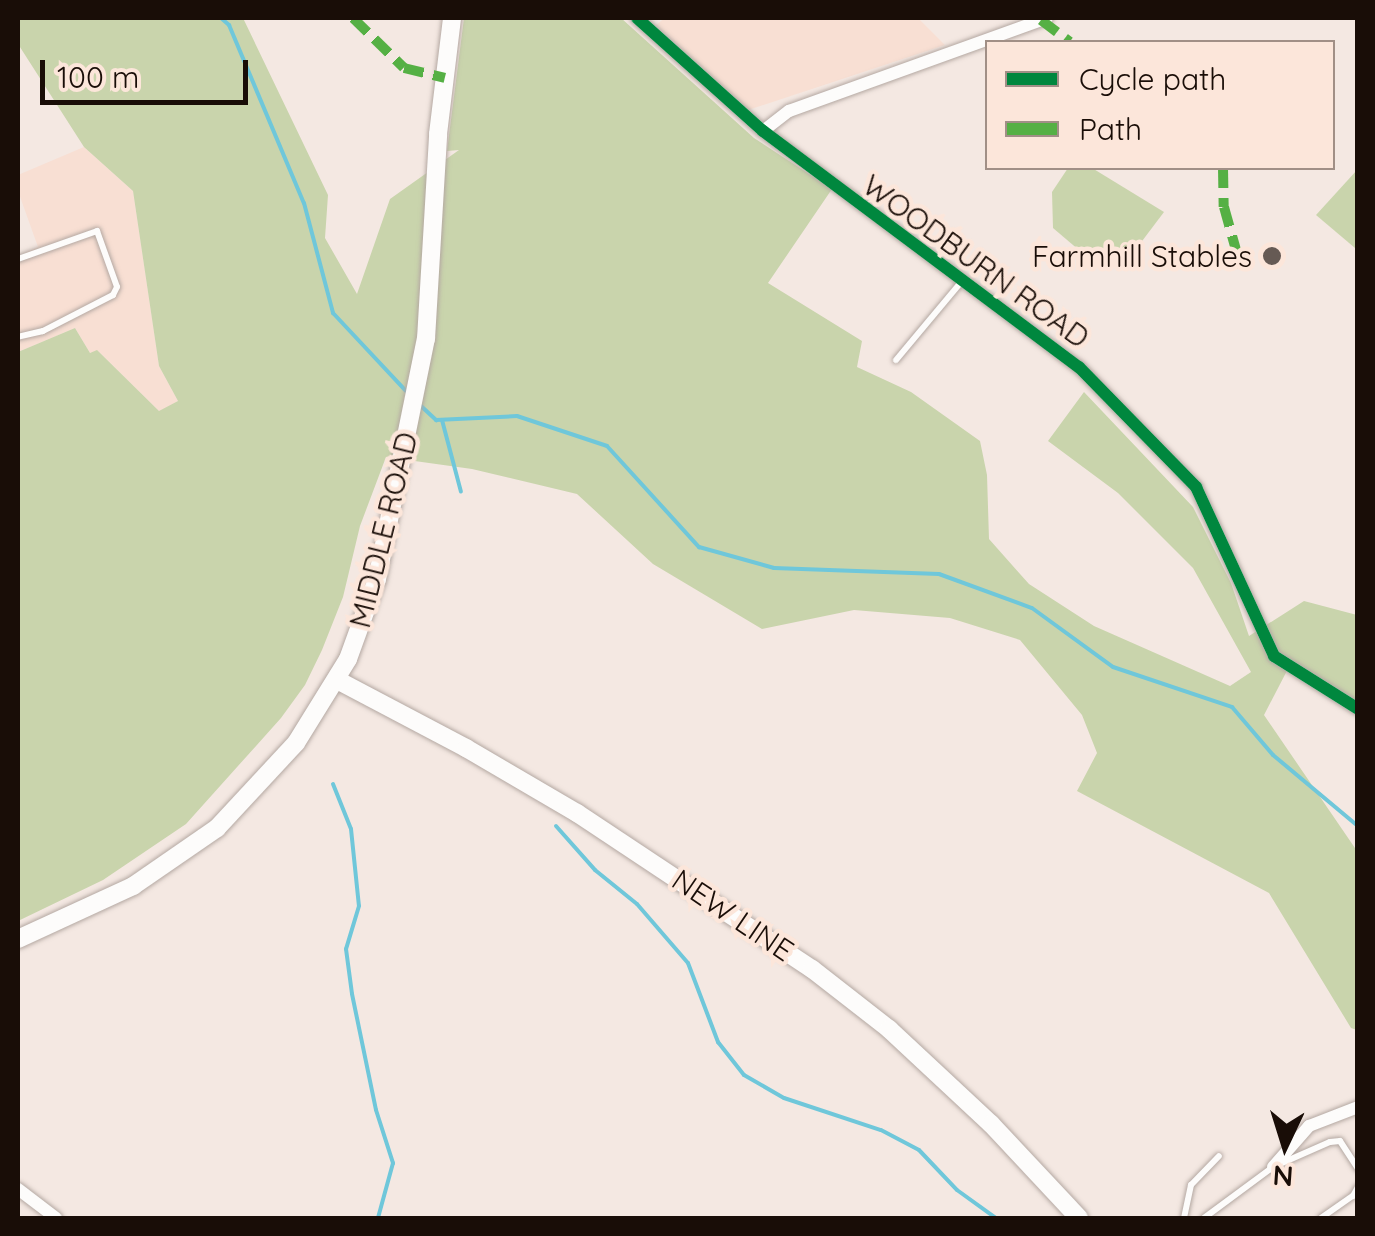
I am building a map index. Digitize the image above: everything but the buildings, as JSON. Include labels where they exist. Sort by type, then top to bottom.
[{"type":"main road","name":"MIDDLE ROAD","points":[[18,939],[111,898],[198,844],[280,764],[336,680],[377,579],[420,374],[432,288],[438,134],[452,18]]},
{"type":"main road","name":"NEW LINE","points":[[336,680],[466,748],[592,822],[812,969],[889,1029],[991,1124],[1079,1218]]},
{"type":"street","name":"WOODBURN ROAD","points":[[636,18],[763,131],[1080,367],[1178,464],[1212,515],[1274,656],[1358,708]]},
{"type":"street","points":[[763,131],[789,110],[1046,18]]},
{"type":"street","points":[[1273,1168],[1309,1126],[1358,1107]]},
{"type":"street","points":[[18,1189],[56,1218]]},
{"type":"lane","points":[[18,259],[97,231],[117,287],[114,295],[44,332],[18,337]]},
{"type":"lane","points":[[896,360],[964,279]]},
{"type":"lane","points":[[1204,1218],[1273,1168],[1340,1141],[1358,1169]]},
{"type":"lane","points":[[1184,1218],[1191,1185],[1219,1156]]},
{"type":"lane","points":[[1321,1218],[1354,1196],[1358,1188]]},
{"type":"shaded area","points":[[665,18],[918,18],[945,45],[748,110],[656,25]]},
{"type":"shaded area","points":[[84,147],[133,191],[159,366],[178,401],[160,412],[98,351],[90,353],[75,328],[18,352],[18,256],[38,247],[18,191],[18,175]]},
{"type":"green space","points":[[18,18],[243,18],[328,195],[325,238],[357,294],[390,199],[459,150],[447,151],[464,18],[621,18],[754,138],[832,189],[768,283],[862,341],[857,367],[911,392],[980,441],[987,475],[989,539],[1029,584],[1094,626],[1230,686],[1251,672],[1193,568],[1118,493],[1048,441],[1084,392],[1193,507],[1231,583],[1249,636],[1304,601],[1357,615],[1357,701],[1291,663],[1264,715],[1357,851],[1357,1030],[1351,1028],[1269,893],[1077,791],[1097,753],[1082,715],[1020,640],[950,618],[854,610],[762,629],[653,564],[577,494],[472,469],[386,457],[360,526],[343,597],[322,650],[305,685],[281,718],[186,824],[103,880],[18,921],[18,352],[75,328],[90,353],[97,350],[159,411],[178,401],[159,366],[133,191],[84,147],[18,44]]},
{"type":"green space","points":[[1067,170],[1095,170],[1164,212],[1124,265],[1100,268],[1053,228],[1052,192]]},
{"type":"green space","points":[[1357,170],[1358,245],[1355,248],[1316,215]]},
{"type":"waterway","points":[[221,18],[229,25],[304,203],[333,313],[407,392]]},
{"type":"waterway","points":[[421,406],[436,420],[517,416],[607,446],[699,547],[774,568],[939,574],[1032,608],[1113,667],[1232,707],[1273,755],[1358,826]]},
{"type":"waterway","points":[[442,420],[461,492]]},
{"type":"waterway","points":[[333,784],[351,829],[359,906],[346,949],[352,994],[376,1110],[393,1163],[378,1218]]},
{"type":"waterway","points":[[556,826],[595,870],[637,904],[688,963],[718,1042],[744,1075],[784,1098],[881,1130],[919,1150],[957,1190],[996,1218]]},
{"type":"marked path","points":[[353,18],[404,68],[445,78]]},
{"type":"marked path","points":[[1041,20],[1067,40]]},
{"type":"marked path","points":[[1223,170],[1224,207],[1241,268]]},
{"type":"cycle path","points":[[637,18],[763,131],[1079,367],[1196,487],[1274,656],[1358,709]]},
{"type":"place","name":"Farmhill Stables","points":[[1272,256]]}]
